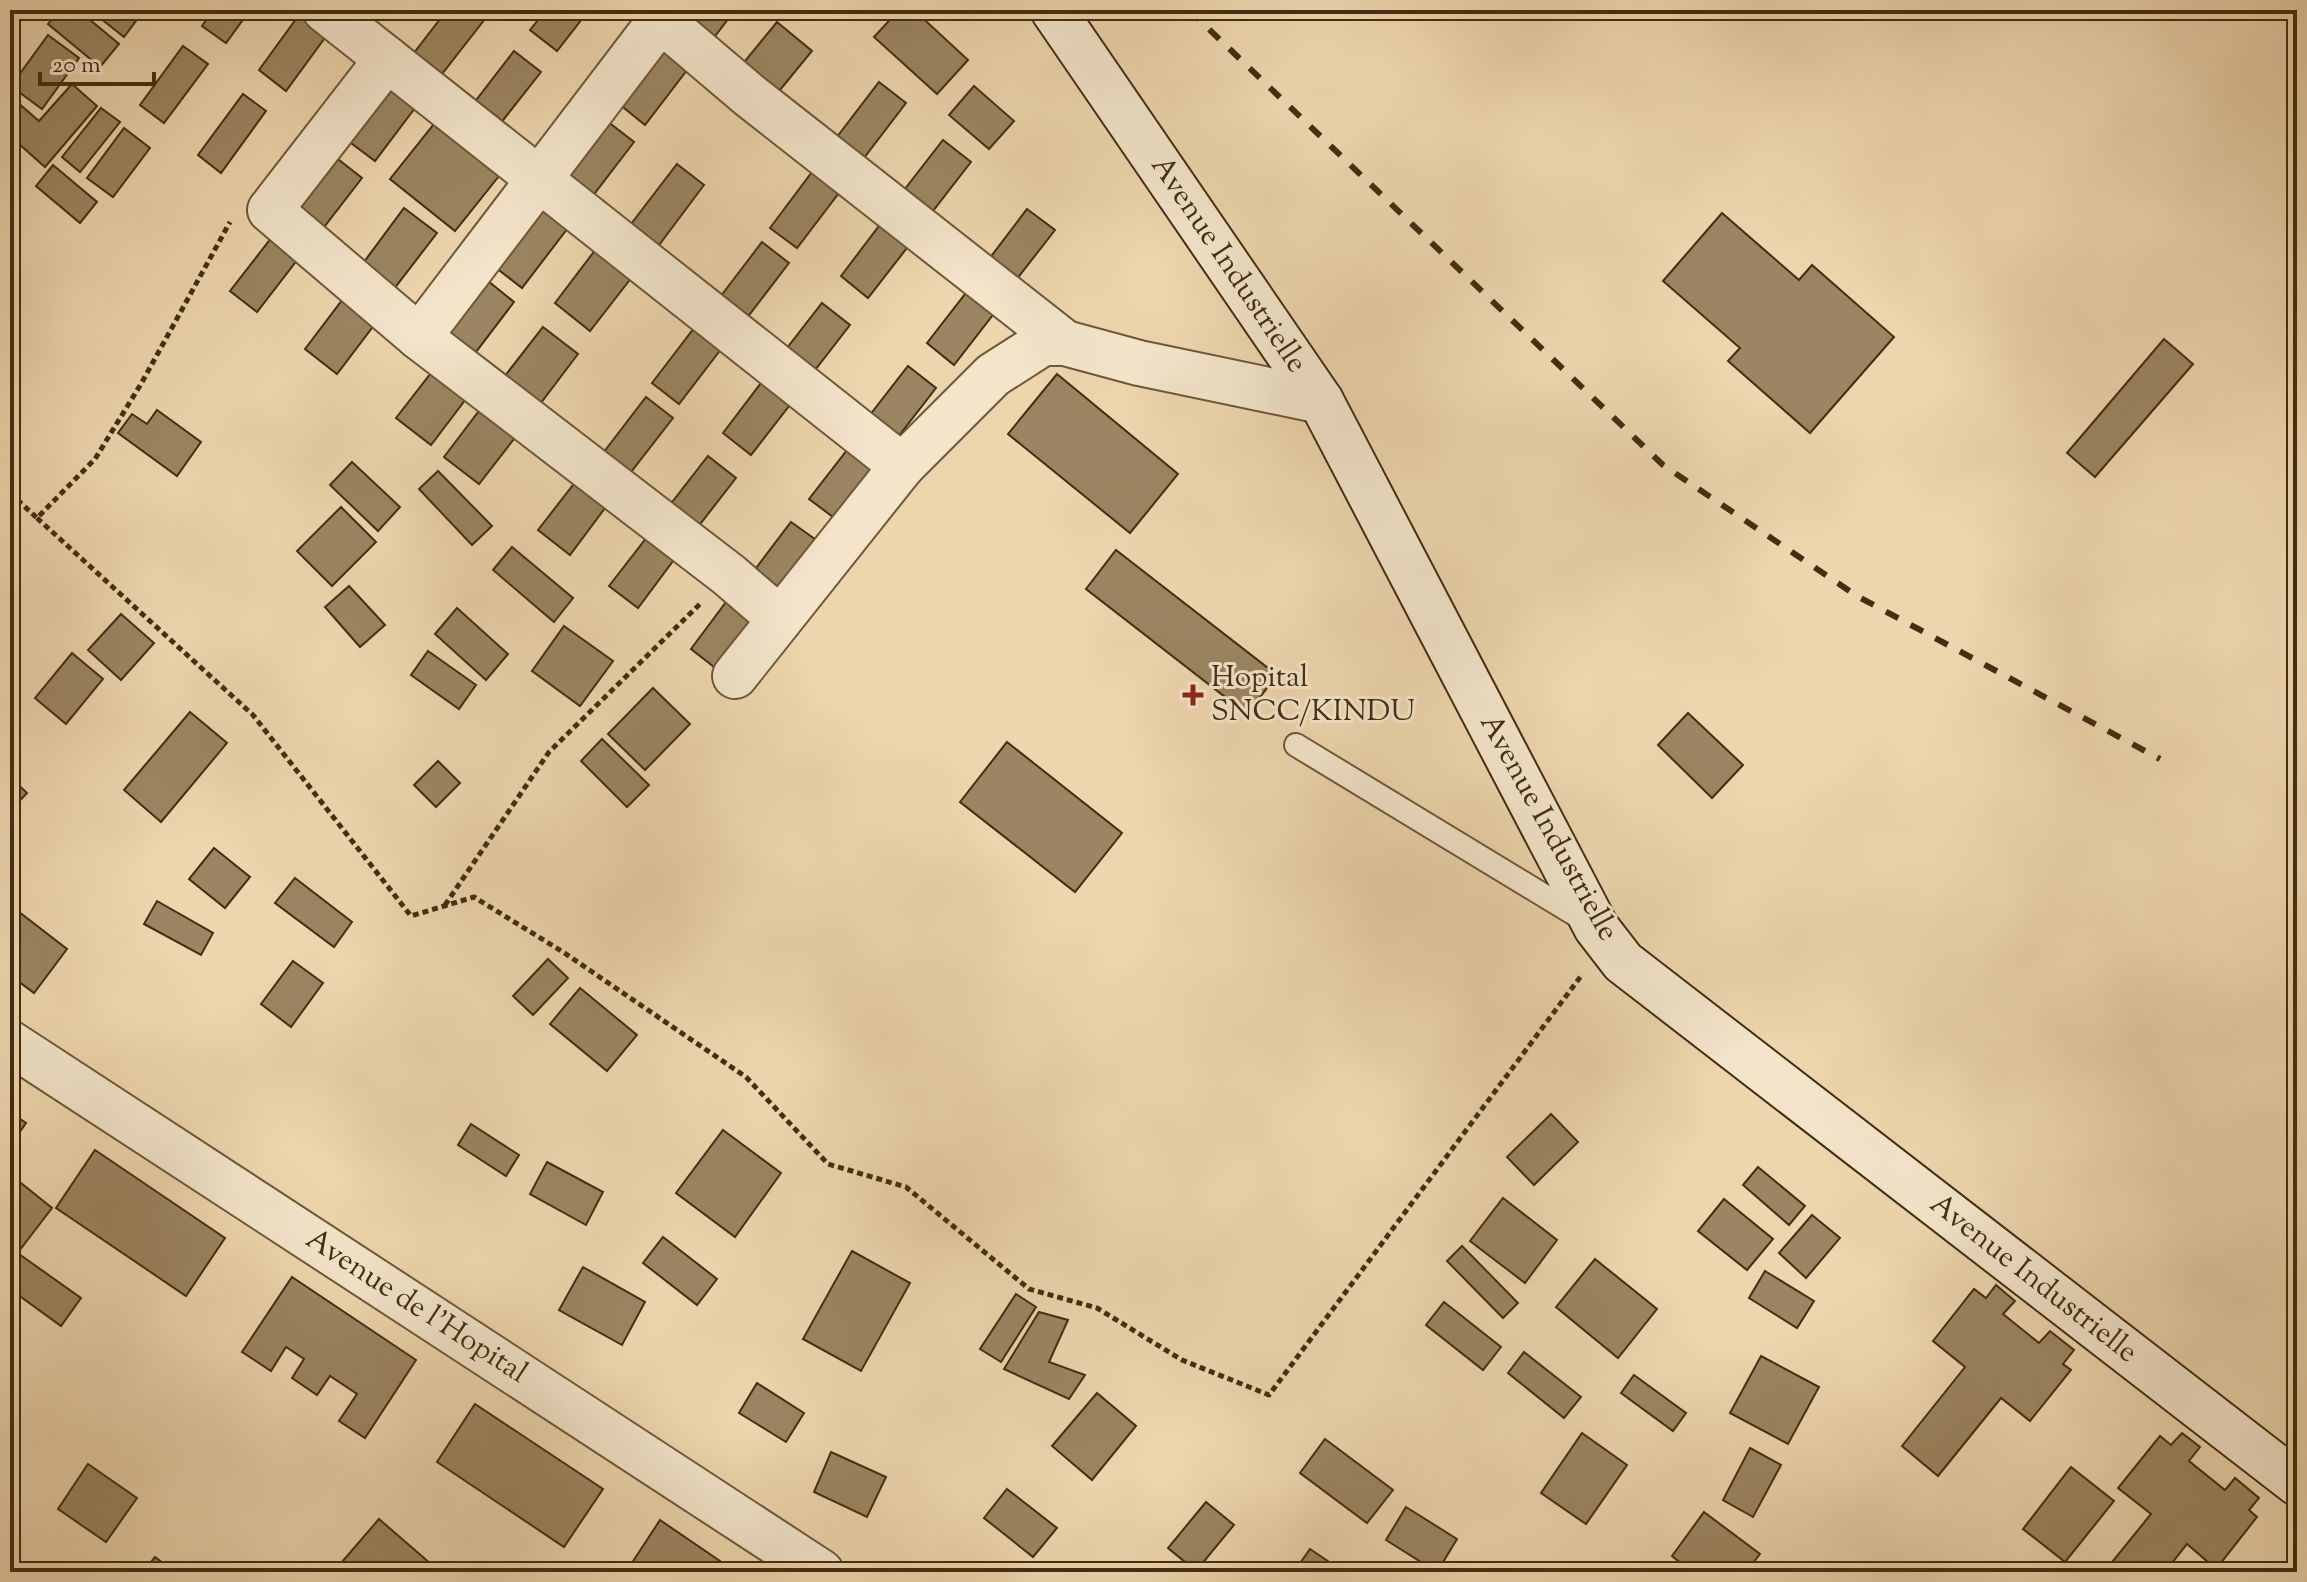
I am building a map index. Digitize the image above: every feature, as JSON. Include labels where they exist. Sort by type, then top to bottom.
[{"type":"street","points":[[325,10],[902,466]]},
{"type":"street","name":"Avenue Industrielle","points":[[1053,10],[1321,401],[1602,934],[1623,962],[2297,1483]]},
{"type":"street","points":[[419,337],[652,31],[664,29],[676,33],[749,95],[1065,343]]},
{"type":"street","points":[[387,59],[270,210],[419,337],[729,575],[780,619]]},
{"type":"street","points":[[735,676],[902,466],[993,375],[1043,343],[1065,343],[1139,363],[1321,401]]},
{"type":"street","name":"Avenue de l'Hopital","points":[[10,1043],[821,1572]]},
{"type":"lane","points":[[1296,745],[1602,934]]},
{"type":"path","points":[[37,518],[95,459],[149,370],[235,213],[270,210]]},
{"type":"path","points":[[10,493],[253,715],[411,916],[474,897],[563,952],[746,1077],[828,1164],[906,1187],[1029,1289],[1097,1308],[1182,1360],[1269,1395],[1602,934]]},
{"type":"path","points":[[444,906],[549,752],[729,575]]},
{"type":"building","points":[[59,10],[78,10],[119,44],[100,67],[48,24]]},
{"type":"building","points":[[90,10],[144,10],[124,37]]},
{"type":"building","points":[[213,10],[250,10],[226,43],[202,26]]},
{"type":"building","points":[[447,10],[474,10],[485,19],[438,79],[410,58]]},
{"type":"building","points":[[546,10],[589,10],[557,51],[530,30]]},
{"type":"building","points":[[688,10],[735,10],[709,44],[680,21]]},
{"type":"building","points":[[899,10],[914,10],[968,60],[937,94],[874,37]]},
{"type":"building","points":[[299,15],[327,35],[286,91],[259,70]]},
{"type":"building","points":[[777,22],[812,51],[775,96],[740,67]]},
{"type":"building","points":[[48,35],[79,58],[42,109],[11,86]]},
{"type":"building","points":[[667,40],[694,61],[645,125],[618,103]]},
{"type":"building","points":[[183,46],[208,64],[164,123],[140,105]]},
{"type":"building","points":[[514,51],[541,72],[496,129],[470,108]]},
{"type":"building","points":[[391,82],[418,104],[375,161],[347,140]]},
{"type":"building","points":[[879,82],[906,103],[857,167],[830,146]]},
{"type":"building","points":[[72,84],[97,106],[45,167],[10,136],[10,96],[39,121]]},
{"type":"building","points":[[974,86],[1014,121],[989,149],[949,115]]},
{"type":"building","points":[[243,94],[266,111],[221,173],[198,155]]},
{"type":"building","points":[[101,108],[120,122],[80,172],[62,157]]},
{"type":"building","points":[[438,119],[503,171],[455,231],[390,179]]},
{"type":"building","points":[[607,121],[634,142],[585,206],[558,185]]},
{"type":"building","points":[[124,128],[150,148],[113,197],[87,178]]},
{"type":"building","points":[[943,140],[971,162],[929,216],[901,194]]},
{"type":"building","points":[[334,156],[362,178],[314,240],[286,218]]},
{"type":"building","points":[[677,164],[704,185],[656,249],[628,228]]},
{"type":"building","points":[[818,164],[845,185],[797,248],[770,228]]},
{"type":"building","points":[[53,165],[97,202],[80,223],[36,186]]},
{"type":"building","points":[[544,203],[571,224],[522,288],[495,267]]},
{"type":"building","points":[[404,208],[437,233],[387,298],[355,274]]},
{"type":"building","points":[[1027,209],[1055,230],[1013,284],[986,263]]},
{"type":"building","points":[[1722,213],[1799,280],[1812,265],[1894,337],[1810,433],[1728,361],[1740,348],[1663,281]]},
{"type":"building","points":[[882,222],[910,244],[868,298],[841,276]]},
{"type":"building","points":[[272,237],[298,259],[257,312],[230,291]]},
{"type":"building","points":[[762,242],[789,263],[740,327],[714,305]]},
{"type":"building","points":[[596,249],[632,277],[590,331],[555,303]]},
{"type":"building","points":[[488,281],[514,302],[466,365],[438,344]]},
{"type":"building","points":[[969,289],[996,311],[954,365],[927,343]]},
{"type":"building","points":[[346,295],[378,320],[337,374],[305,349]]},
{"type":"building","points":[[822,303],[850,325],[808,379],[780,357]]},
{"type":"building","points":[[701,319],[728,340],[679,404],[652,383]]},
{"type":"building","points":[[543,327],[578,354],[537,408],[501,381]]},
{"type":"building","points":[[2164,339],[2193,364],[2095,477],[2067,453]]},
{"type":"building","points":[[438,364],[472,391],[431,445],[396,418]]},
{"type":"building","points":[[908,366],[936,388],[894,442],[866,420]]},
{"type":"building","points":[[1057,374],[1178,474],[1130,533],[1008,434]]},
{"type":"building","points":[[764,379],[793,401],[751,455],[723,433]]},
{"type":"building","points":[[646,397],[673,418],[624,481],[597,461]]},
{"type":"building","points":[[485,403],[521,430],[479,484],[444,457]]},
{"type":"building","points":[[157,410],[201,442],[177,476],[118,433],[132,414],[147,424]]},
{"type":"building","points":[[851,445],[878,466],[837,520],[809,499]]},
{"type":"building","points":[[708,456],[736,478],[694,532],[666,510]]},
{"type":"building","points":[[352,462],[400,507],[378,531],[330,485]]},
{"type":"building","points":[[438,471],[492,526],[472,545],[419,489]]},
{"type":"building","points":[[580,476],[611,500],[570,555],[538,530]]},
{"type":"building","points":[[341,507],[376,542],[332,586],[297,551]]},
{"type":"building","points":[[791,522],[819,542],[778,597],[750,576]]},
{"type":"building","points":[[651,532],[679,553],[638,608],[609,586]]},
{"type":"building","points":[[512,547],[573,598],[554,622],[493,570]]},
{"type":"building","points":[[1116,550],[1277,675],[1247,714],[1086,589]]},
{"type":"building","points":[[349,586],[385,625],[360,647],[325,607]]},
{"type":"building","points":[[732,594],[760,616],[718,670],[691,649]]},
{"type":"building","points":[[457,608],[508,654],[486,680],[435,634]]},
{"type":"building","points":[[121,614],[154,643],[121,680],[88,650]]},
{"type":"building","points":[[564,626],[613,661],[580,706],[532,671]]},
{"type":"building","points":[[428,651],[476,685],[459,709],[411,675]]},
{"type":"building","points":[[72,653],[103,679],[66,724],[35,698]]},
{"type":"building","points":[[653,688],[690,724],[645,770],[608,734]]},
{"type":"building","points":[[190,712],[227,743],[161,822],[124,790]]},
{"type":"building","points":[[1688,713],[1743,765],[1712,798],[1658,745]]},
{"type":"building","points":[[602,739],[649,785],[627,807],[581,761]]},
{"type":"building","points":[[1007,742],[1122,833],[1075,892],[960,802]]},
{"type":"building","points":[[438,761],[460,783],[436,807],[414,785]]},
{"type":"building","points":[[10,777],[27,793],[10,811]]},
{"type":"building","points":[[214,848],[250,877],[225,908],[189,879]]},
{"type":"building","points":[[295,878],[352,922],[334,947],[275,903]]},
{"type":"building","points":[[157,901],[213,933],[201,955],[144,924]]},
{"type":"building","points":[[10,905],[67,949],[34,993],[10,975]]},
{"type":"building","points":[[548,959],[568,978],[533,1015],[513,996]]},
{"type":"building","points":[[293,961],[323,983],[291,1027],[261,1004]]},
{"type":"building","points":[[580,988],[637,1035],[607,1071],[550,1024]]},
{"type":"building","points":[[10,1112],[26,1123],[10,1146]]},
{"type":"building","points":[[1551,1114],[1578,1142],[1534,1185],[1507,1157]]},
{"type":"building","points":[[471,1124],[519,1155],[506,1176],[458,1145]]},
{"type":"building","points":[[723,1130],[781,1173],[735,1237],[676,1193]]},
{"type":"building","points":[[95,1150],[225,1238],[186,1296],[56,1208]]},
{"type":"building","points":[[547,1162],[603,1192],[586,1225],[530,1194]]},
{"type":"building","points":[[1758,1167],[1805,1206],[1789,1225],[1743,1185]]},
{"type":"building","points":[[21,1183],[52,1208],[13,1259],[10,1257],[10,1197]]},
{"type":"building","points":[[1503,1198],[1557,1240],[1525,1283],[1470,1241]]},
{"type":"building","points":[[1724,1199],[1773,1239],[1747,1270],[1698,1231]]},
{"type":"building","points":[[1812,1215],[1840,1238],[1806,1278],[1779,1253]]},
{"type":"building","points":[[663,1237],[717,1279],[697,1305],[643,1263]]},
{"type":"building","points":[[1462,1246],[1518,1303],[1503,1318],[1447,1261]]},
{"type":"building","points":[[852,1251],[910,1283],[861,1371],[803,1339]]},
{"type":"building","points":[[19,1254],[81,1298],[61,1326],[10,1289],[10,1267]]},
{"type":"building","points":[[1595,1259],[1657,1309],[1618,1358],[1556,1307]]},
{"type":"building","points":[[583,1267],[645,1302],[622,1345],[559,1310]]},
{"type":"building","points":[[1765,1271],[1814,1301],[1797,1328],[1749,1298]]},
{"type":"building","points":[[292,1277],[416,1360],[365,1438],[339,1421],[357,1394],[330,1376],[317,1395],[292,1378],[304,1359],[286,1347],[271,1371],[242,1352]]},
{"type":"building","points":[[1996,1285],[2015,1301],[2003,1314],[2039,1343],[2050,1331],[2074,1350],[2063,1364],[2071,1370],[2030,1421],[2001,1398],[1938,1476],[1902,1446],[1965,1367],[1933,1341],[1974,1289],[1986,1298]]},
{"type":"building","points":[[1016,1294],[1036,1307],[1001,1362],[980,1349]]},
{"type":"building","points":[[1444,1302],[1501,1347],[1483,1370],[1426,1325]]},
{"type":"building","points":[[1039,1312],[1068,1320],[1049,1362],[1085,1375],[1069,1399],[1004,1369]]},
{"type":"building","points":[[1524,1352],[1581,1397],[1564,1418],[1508,1373]]},
{"type":"building","points":[[1761,1356],[1819,1387],[1788,1444],[1730,1413]]},
{"type":"building","points":[[1634,1375],[1686,1413],[1673,1431],[1621,1393]]},
{"type":"building","points":[[757,1383],[804,1413],[786,1442],[739,1413]]},
{"type":"building","points":[[1097,1393],[1136,1426],[1092,1480],[1052,1446]]},
{"type":"building","points":[[475,1404],[603,1489],[564,1547],[437,1462]]},
{"type":"building","points":[[1582,1433],[1627,1465],[1586,1524],[1541,1493]]},
{"type":"building","points":[[2182,1433],[2200,1447],[2189,1461],[2225,1490],[2235,1478],[2259,1498],[2249,1510],[2257,1517],[2216,1569],[2187,1544],[2165,1572],[2104,1572],[2151,1514],[2118,1488],[2160,1436],[2171,1445]]},
{"type":"building","points":[[1325,1439],[1393,1490],[1367,1523],[1300,1473]]},
{"type":"building","points":[[1750,1448],[1781,1465],[1753,1517],[1723,1500]]},
{"type":"building","points":[[831,1452],[886,1477],[867,1517],[814,1492]]},
{"type":"building","points":[[88,1464],[137,1498],[106,1542],[58,1509]]},
{"type":"building","points":[[2071,1467],[2114,1501],[2065,1562],[2023,1529]]},
{"type":"building","points":[[1007,1489],[1057,1528],[1033,1557],[984,1518]]},
{"type":"building","points":[[1206,1502],[1234,1525],[1196,1571],[1168,1548]]},
{"type":"building","points":[[1406,1507],[1457,1539],[1437,1572],[1386,1540]]},
{"type":"building","points":[[1704,1512],[1760,1554],[1746,1572],[1692,1572],[1672,1556]]},
{"type":"building","points":[[379,1519],[439,1572],[337,1572],[335,1570]]},
{"type":"building","points":[[660,1520],[736,1572],[626,1572]]},
{"type":"building","points":[[1310,1549],[1344,1572],[1294,1572]]},
{"type":"building","points":[[155,1557],[175,1572],[143,1572]]},
{"type":"railway","points":[[1189,10],[1663,465],[1857,596],[2160,759]]},
{"type":"place","name":"Hopital SNCC/KINDU","points":[[1193,695]]}]
